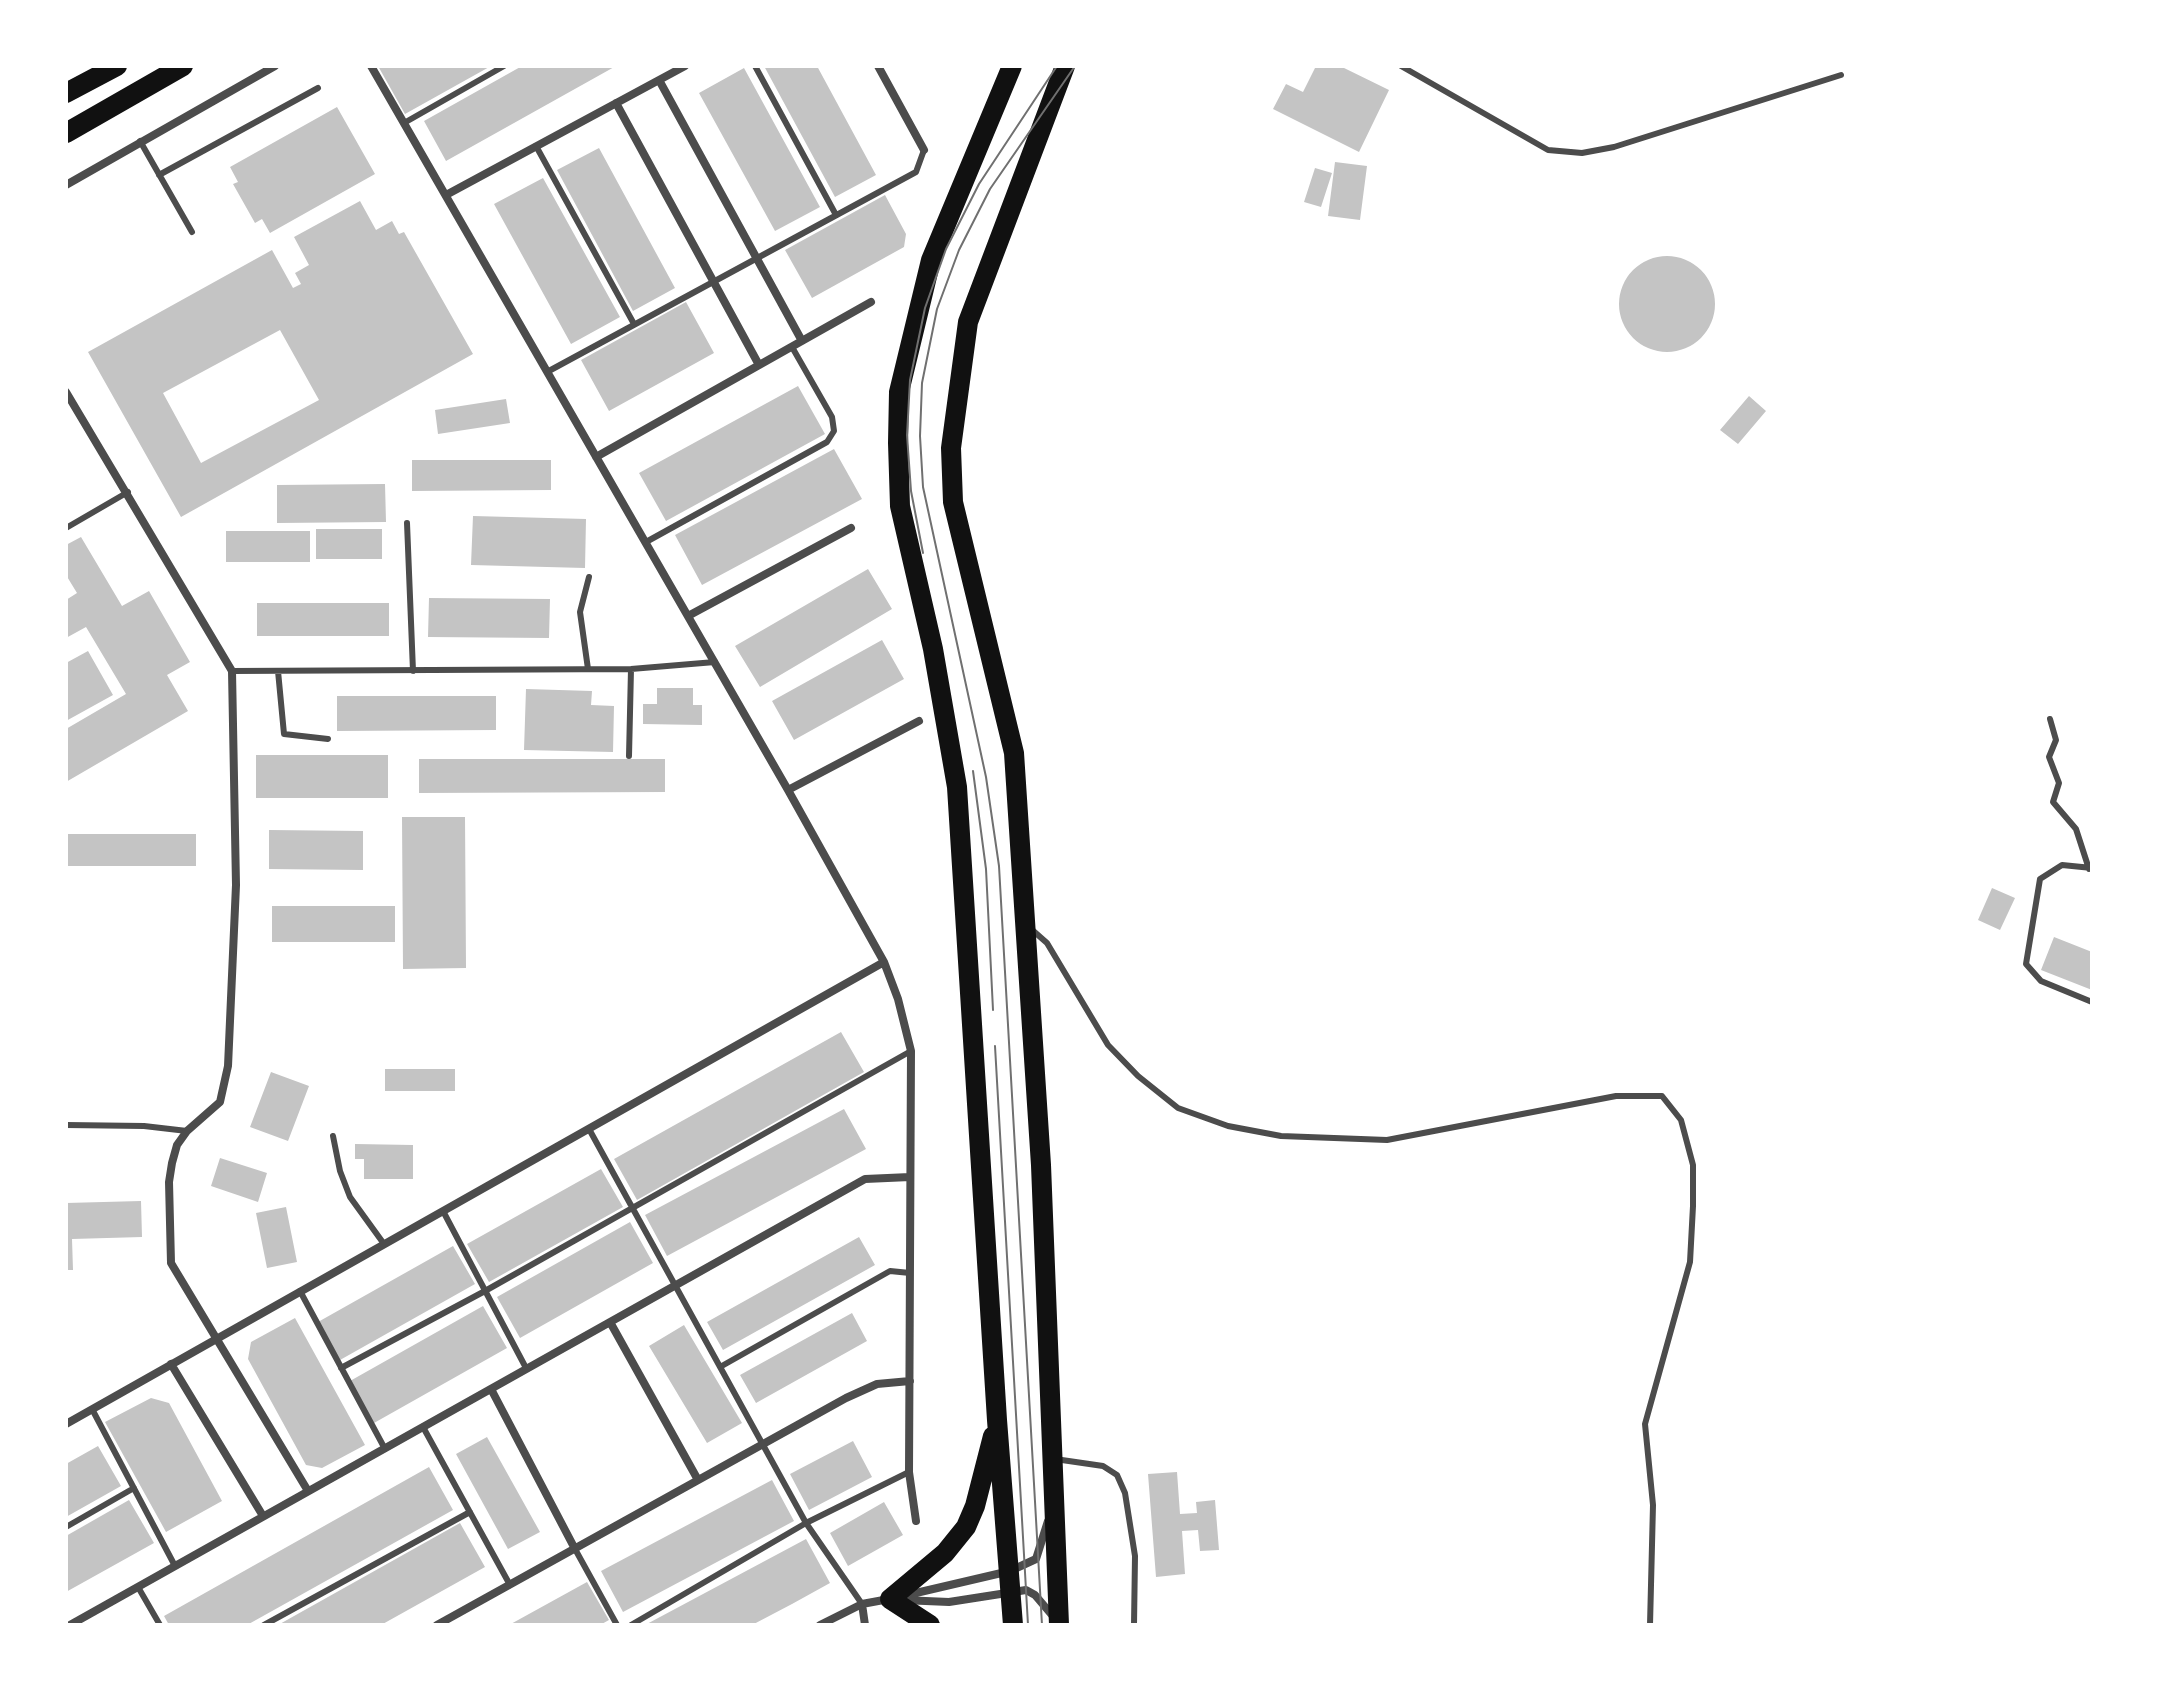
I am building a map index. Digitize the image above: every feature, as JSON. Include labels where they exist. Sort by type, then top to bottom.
[{"type":"highway","points":[[66,93],[117,66]]},
{"type":"highway","points":[[66,133],[183,66]]},
{"type":"highway","points":[[1012,66],[931,260],[899,392],[898,443],[900,506],[933,649],[957,787],[1013,1625]]},
{"type":"highway","points":[[1058,1625],[1055,1459],[1041,1165],[1014,753],[953,502],[951,448],[968,322],[1065,66]]},
{"type":"highway","points":[[930,1625],[890,1599],[945,1553],[966,1527],[975,1506],[997,1420]]},
{"type":"street","points":[[66,185],[275,66]]},
{"type":"street","points":[[371,66],[788,790],[884,962],[898,999],[911,1051],[909,1472],[916,1521]]},
{"type":"street","points":[[446,195],[685,66]]},
{"type":"street","points":[[878,66],[924,150]]},
{"type":"street","points":[[659,80],[802,341]]},
{"type":"street","points":[[616,103],[759,365]]},
{"type":"street","points":[[596,457],[871,302]]},
{"type":"street","points":[[66,392],[129,492],[232,671],[236,885],[228,1066],[220,1102],[187,1131],[177,1145],[169,1182],[171,1263],[308,1491]]},
{"type":"street","points":[[688,616],[851,528]]},
{"type":"street","points":[[788,790],[919,721]]},
{"type":"street","points":[[66,1424],[884,962]]},
{"type":"street","points":[[70,1625],[865,1179],[910,1177]]},
{"type":"street","points":[[610,1322],[698,1480]]},
{"type":"street","points":[[171,1364],[263,1516]]},
{"type":"street","points":[[437,1625],[877,1384],[910,1381]]},
{"type":"street","points":[[491,1389],[575,1549]]},
{"type":"street","points":[[820,1625],[862,1604],[1010,1571],[1036,1559],[1056,1497]]},
{"type":"street","points":[[890,1599],[949,1602],[1026,1590],[1035,1595],[1058,1625]]},
{"type":"street","points":[[862,1604],[865,1625]]},
{"type":"lane","points":[[404,123],[504,66]]},
{"type":"lane","points":[[755,66],[836,215]]},
{"type":"lane","points":[[1401,66],[1548,150],[1582,153],[1614,147],[1841,75]]},
{"type":"lane","points":[[159,175],[318,88]]},
{"type":"lane","points":[[140,141],[192,232]]},
{"type":"lane","points":[[536,146],[634,324]]},
{"type":"lane","points":[[547,372],[916,172],[924,150]]},
{"type":"lane","points":[[646,542],[827,442],[834,431],[832,417],[792,347]]},
{"type":"lane","points":[[66,518],[68,527],[129,492]]},
{"type":"lane","points":[[407,523],[413,671]]},
{"type":"lane","points":[[588,669],[580,612],[589,577]]},
{"type":"lane","points":[[232,671],[631,669],[715,662]]},
{"type":"lane","points":[[629,756],[631,669]]},
{"type":"lane","points":[[278,671],[284,734],[328,739]]},
{"type":"lane","points":[[2050,719],[2056,740],[2049,757],[2059,783],[2053,802],[2076,829],[2090,869],[2062,865],[2040,879],[2026,964],[2041,981],[2092,1002]]},
{"type":"lane","points":[[1023,923],[1047,943],[1108,1045],[1138,1076],[1178,1108],[1228,1126],[1281,1136],[1387,1140],[1616,1096],[1662,1096],[1681,1120],[1693,1165],[1693,1206],[1690,1262],[1645,1424],[1653,1505],[1650,1625]]},
{"type":"lane","points":[[341,1368],[485,1291],[911,1051]]},
{"type":"lane","points":[[66,1125],[144,1126],[187,1131]]},
{"type":"lane","points":[[589,1129],[806,1523],[862,1604]]},
{"type":"lane","points":[[333,1136],[340,1171],[350,1197],[384,1244]]},
{"type":"lane","points":[[443,1211],[526,1368]]},
{"type":"lane","points":[[720,1367],[890,1271],[910,1273]]},
{"type":"lane","points":[[300,1291],[385,1449]]},
{"type":"lane","points":[[92,1409],[175,1566]]},
{"type":"lane","points":[[423,1427],[510,1585]]},
{"type":"lane","points":[[1055,1459],[1103,1466],[1117,1475],[1125,1493],[1135,1556],[1134,1625]]},
{"type":"lane","points":[[631,1625],[806,1523],[909,1472]]},
{"type":"lane","points":[[66,1527],[134,1488]]},
{"type":"lane","points":[[264,1625],[470,1512]]},
{"type":"lane","points":[[575,1549],[617,1625]]},
{"type":"lane","points":[[138,1587],[160,1625]]},
{"type":"building","points":[[378,66],[491,66],[405,114]]},
{"type":"building","points":[[522,66],[616,66],[446,161],[424,121]]},
{"type":"building","points":[[764,66],[817,66],[876,175],[835,197]]},
{"type":"building","points":[[1316,66],[1340,66],[1389,90],[1359,152],[1273,109],[1286,84],[1303,92]]},
{"type":"building","points":[[744,68],[820,207],[775,231],[699,93]]},
{"type":"building","points":[[337,107],[375,174],[270,233],[262,219],[255,223],[233,184],[238,182],[230,167]]},
{"type":"building","points":[[599,148],[675,288],[633,311],[557,170]]},
{"type":"building","points":[[1335,162],[1367,166],[1360,220],[1328,216]]},
{"type":"building","points":[[1315,168],[1332,173],[1321,207],[1304,202]]},
{"type":"building","points":[[543,178],[620,317],[571,344],[494,204]]},
{"type":"building","points":[[885,195],[906,234],[904,247],[812,298],[785,250]]},
{"type":"building","points":[[360,201],[376,230],[392,221],[399,234],[404,232],[473,354],[181,517],[88,352],[272,250],[293,288],[301,284],[295,273],[309,265],[294,237]],"holes":[[[280,330],[319,400],[201,463],[163,393]]]},
{"type":"building","points":[[1667,256],[1685,260],[1701,270],[1711,286],[1715,304],[1711,322],[1701,338],[1685,348],[1667,352],[1649,348],[1633,338],[1623,322],[1619,304],[1623,286],[1633,270],[1649,260]]},
{"type":"building","points":[[686,302],[714,353],[609,411],[581,360]]},
{"type":"building","points":[[798,386],[825,434],[666,521],[639,473]]},
{"type":"building","points":[[1749,396],[1766,411],[1738,444],[1720,430]]},
{"type":"building","points":[[506,399],[510,423],[438,434],[435,410]]},
{"type":"building","points":[[834,449],[862,499],[702,585],[675,535]]},
{"type":"building","points":[[412,460],[551,460],[551,490],[412,491]]},
{"type":"building","points":[[385,484],[386,522],[277,523],[277,485]]},
{"type":"building","points":[[473,516],[586,519],[585,568],[471,565]]},
{"type":"building","points":[[316,529],[382,529],[382,559],[316,559]]},
{"type":"building","points":[[226,531],[310,531],[310,562],[226,562]]},
{"type":"building","points":[[81,537],[122,606],[149,591],[190,662],[167,675],[188,711],[66,782],[66,729],[126,694],[86,627],[66,638],[66,600],[77,593],[66,575],[66,545]]},
{"type":"building","points":[[868,569],[892,609],[760,687],[735,646]]},
{"type":"building","points":[[429,598],[550,599],[549,638],[428,637]]},
{"type":"building","points":[[257,603],[389,603],[389,636],[257,636]]},
{"type":"building","points":[[882,640],[904,679],[794,740],[772,701]]},
{"type":"building","points":[[88,651],[113,695],[66,721],[66,663]]},
{"type":"building","points":[[657,688],[693,688],[693,705],[702,705],[702,725],[643,724],[643,704],[657,704]]},
{"type":"building","points":[[526,689],[592,691],[591,705],[614,706],[613,752],[524,750]]},
{"type":"building","points":[[337,696],[496,696],[496,730],[337,731]]},
{"type":"building","points":[[256,755],[388,755],[388,798],[256,798]]},
{"type":"building","points":[[419,759],[665,759],[665,792],[419,793]]},
{"type":"building","points":[[402,817],[465,817],[466,968],[403,969]]},
{"type":"building","points":[[269,830],[363,831],[363,870],[269,869]]},
{"type":"building","points":[[66,834],[196,834],[196,866],[66,866]]},
{"type":"building","points":[[1992,888],[2015,898],[2000,930],[1978,920]]},
{"type":"building","points":[[272,906],[395,906],[395,942],[272,942]]},
{"type":"building","points":[[2054,937],[2092,952],[2092,990],[2041,970]]},
{"type":"building","points":[[841,1032],[864,1072],[637,1200],[614,1159]]},
{"type":"building","points":[[385,1069],[455,1069],[455,1091],[385,1091]]},
{"type":"building","points":[[271,1072],[309,1086],[288,1141],[250,1127]]},
{"type":"building","points":[[844,1109],[866,1149],[667,1256],[645,1215]]},
{"type":"building","points":[[355,1144],[413,1145],[413,1179],[364,1179],[364,1159],[355,1159]]},
{"type":"building","points":[[220,1158],[267,1173],[258,1202],[211,1186]]},
{"type":"building","points":[[601,1169],[623,1207],[489,1282],[467,1244]]},
{"type":"building","points":[[141,1201],[142,1237],[72,1239],[73,1270],[66,1270],[66,1203]]},
{"type":"building","points":[[286,1207],[297,1262],[267,1268],[256,1213]]},
{"type":"building","points":[[630,1222],[653,1263],[520,1338],[497,1297]]},
{"type":"building","points":[[859,1237],[875,1265],[723,1350],[707,1322]]},
{"type":"building","points":[[453,1246],[475,1284],[340,1360],[318,1322]]},
{"type":"building","points":[[483,1306],[507,1348],[374,1423],[350,1381]]},
{"type":"building","points":[[852,1313],[867,1341],[756,1403],[740,1375]]},
{"type":"building","points":[[295,1318],[365,1445],[322,1468],[306,1465],[248,1359],[251,1342]]},
{"type":"building","points":[[684,1325],[742,1423],[707,1443],[649,1346]]},
{"type":"building","points":[[151,1398],[169,1403],[222,1501],[166,1532],[105,1422]]},
{"type":"building","points":[[487,1437],[540,1532],[508,1549],[456,1454]]},
{"type":"building","points":[[853,1441],[872,1477],[809,1510],[790,1474]]},
{"type":"building","points":[[98,1446],[121,1486],[66,1517],[66,1464]]},
{"type":"building","points":[[429,1467],[453,1510],[247,1625],[169,1625],[164,1616]]},
{"type":"building","points":[[1177,1472],[1180,1514],[1197,1513],[1196,1502],[1215,1500],[1219,1550],[1200,1551],[1198,1530],[1182,1531],[1185,1574],[1156,1577],[1148,1474]]},
{"type":"building","points":[[772,1480],[794,1521],[623,1612],[601,1571]]},
{"type":"building","points":[[129,1500],[154,1543],[66,1592],[66,1536]]},
{"type":"building","points":[[884,1502],[903,1535],[848,1566],[830,1533]]},
{"type":"building","points":[[460,1523],[485,1567],[381,1625],[278,1625]]},
{"type":"building","points":[[806,1539],[830,1583],[792,1604],[752,1625],[645,1625]]},
{"type":"building","points":[[587,1582],[609,1620],[600,1625],[509,1625]]},
{"type":"tram line","points":[[923,553],[911,491],[907,435],[910,380],[925,308],[946,249],[979,184],[1057,66]]},
{"type":"tram line","points":[[1042,1625],[999,866],[986,777],[923,487],[920,436],[922,383],[937,309],[959,250],[990,189],[1075,66]]},
{"type":"tram line","points":[[973,771],[986,869],[993,1010]]},
{"type":"tram line","points":[[995,1046],[1028,1625]]}]
